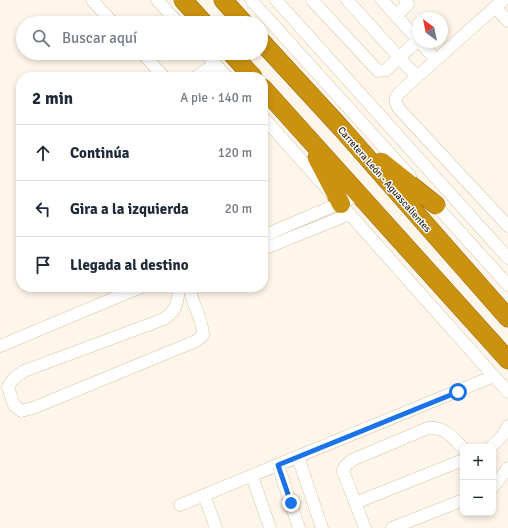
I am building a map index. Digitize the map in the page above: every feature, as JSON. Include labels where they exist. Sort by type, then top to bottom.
[{"type":"highway","points":[[183,0],[198,16]]},
{"type":"highway","points":[[223,0],[238,16]]},
{"type":"highway","name":"Carretera León - Aguascalientes","points":[[268,49],[342,129],[508,318]]},
{"type":"highway","points":[[238,60],[249,72]]},
{"type":"highway","points":[[268,93],[508,360]]},
{"type":"highway","points":[[342,129],[436,205]]},
{"type":"highway","points":[[304,132],[346,209]]},
{"type":"street","points":[[92,0],[107,16]]},
{"type":"street","points":[[157,0],[172,16]]},
{"type":"street","points":[[251,0],[265,16]]},
{"type":"street","points":[[276,0],[508,258]]},
{"type":"street","points":[[312,0],[370,65],[378,71],[386,70],[412,47]]},
{"type":"street","points":[[347,0],[417,77]]},
{"type":"street","points":[[382,0],[412,33]]},
{"type":"street","points":[[396,16],[408,4],[405,0]]},
{"type":"street","points":[[508,21],[499,4],[399,93],[395,99],[396,104],[502,214],[508,226]]},
{"type":"street","points":[[268,19],[508,285]]},
{"type":"street","points":[[425,48],[436,60]]},
{"type":"street","points":[[148,60],[159,72]]},
{"type":"street","points":[[211,60],[222,72]]},
{"type":"street","points":[[203,72],[215,64]]},
{"type":"street","points":[[268,123],[508,392]]},
{"type":"street","points":[[268,248],[346,209],[359,195]]},
{"type":"street","points":[[268,234],[346,209]]},
{"type":"street","points":[[478,252],[508,263]]},
{"type":"street","points":[[0,346],[129,292]]},
{"type":"street","points":[[179,292],[177,306],[174,312],[164,319],[24,371],[14,378],[8,387],[14,405],[22,411],[34,408],[196,341],[203,335],[203,326],[194,305],[191,292]]},
{"type":"street","points":[[180,505],[494,376]]},
{"type":"street","points":[[494,444],[502,436],[508,426]]},
{"type":"street","points":[[365,528],[343,471],[346,465],[352,460],[432,428],[445,430],[460,445]]},
{"type":"street","points":[[298,457],[322,528]]},
{"type":"street","points":[[355,503],[460,461]]},
{"type":"street","points":[[278,465],[299,528]]},
{"type":"street","points":[[496,483],[508,468]]},
{"type":"street","points":[[252,476],[270,528]]},
{"type":"street","points":[[204,495],[216,528]]},
{"type":"street","points":[[392,528],[460,501]]},
{"type":"route","points":[[291,503],[278,465],[458,392]]}]
